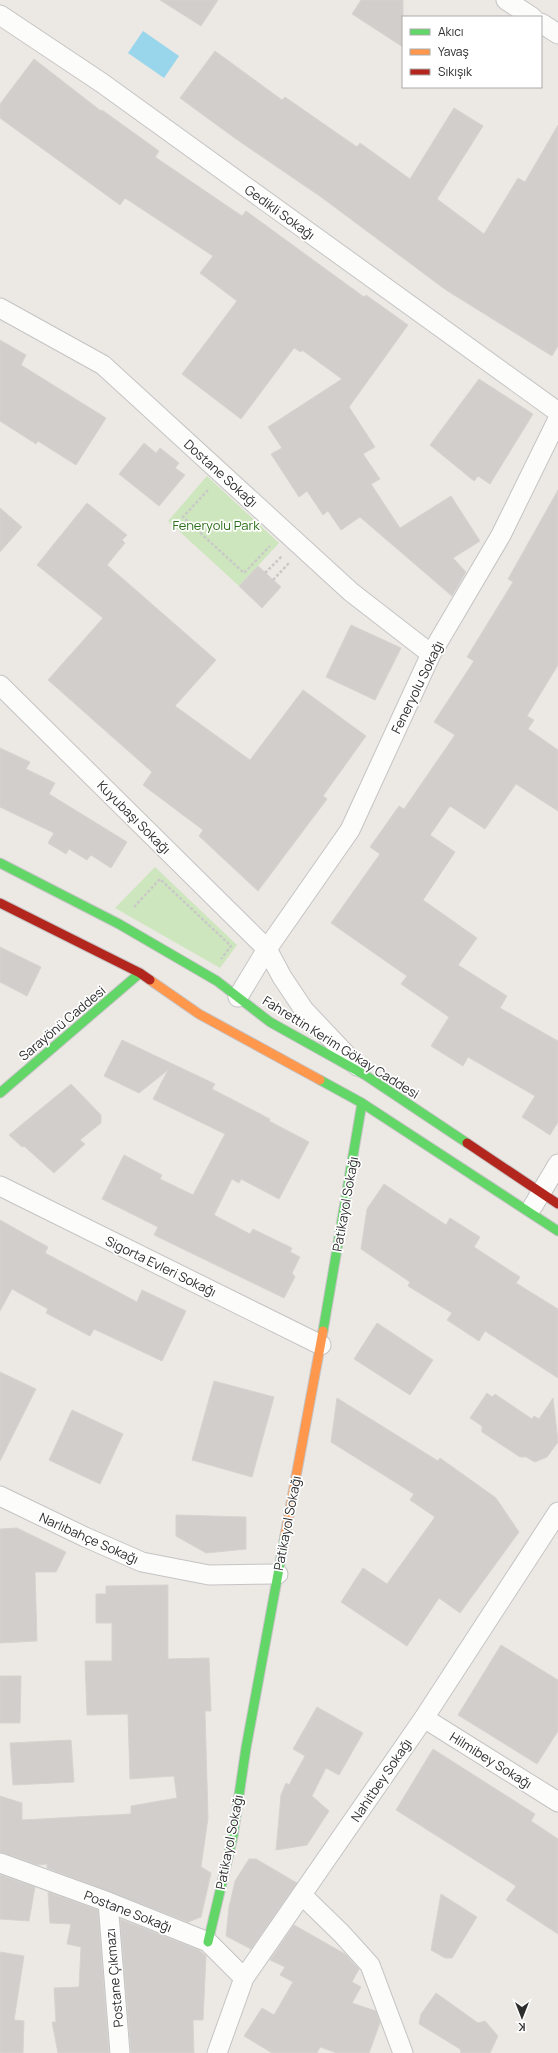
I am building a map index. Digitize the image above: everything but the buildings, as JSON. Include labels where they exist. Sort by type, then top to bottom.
[{"type":"main road","name":"Fahrettin Kerim Gökay Caddesi","points":[[0,863],[119,924],[217,982],[240,1005],[365,1075],[558,1204]]},
{"type":"main road","points":[[0,903],[140,973],[199,1014],[362,1103],[558,1231]]},
{"type":"main road","name":"Sarayönü Caddesi","points":[[0,1093],[140,973]]},
{"type":"main road","points":[[245,1027],[248,1042]]},
{"type":"main road","name":"Patikayol Sokağı","points":[[208,1942],[233,1836],[246,1748],[321,1345],[362,1103]]},
{"type":"street","points":[[506,0],[530,16]]},
{"type":"street","name":"Gedikli Sokağı","points":[[0,15],[102,83],[558,412]]},
{"type":"street","points":[[542,24],[558,34]]},
{"type":"street","name":"Dostane Sokağı","points":[[0,308],[103,365],[351,592],[431,654]]},
{"type":"street","name":"Feneryolu Sokağı","points":[[240,1005],[268,949],[350,830],[431,654],[501,535],[558,419]]},
{"type":"street","name":"Kuyubaşı Sokağı","points":[[0,684],[268,949],[282,977],[304,1010],[365,1075]]},
{"type":"street","points":[[529,1212],[558,1164]]},
{"type":"street","name":"Sigorta Evleri Sokağı","points":[[0,1186],[321,1345]]},
{"type":"street","name":"Narlıbahçe Sokağı","points":[[0,1496],[85,1537],[142,1562],[209,1575],[278,1574]]},
{"type":"street","name":"Nahitbey Sokağı","points":[[217,2053],[244,1978],[424,1718],[556,1520]]},
{"type":"street","name":"Hilmibey Sokağı","points":[[424,1718],[558,1802]]},
{"type":"street","name":"Postane Sokağı","points":[[0,1863],[108,1902],[208,1942],[244,1978]]},
{"type":"street","points":[[302,1895],[342,1934],[370,1965],[403,2053]]},
{"type":"street","name":"Postane Çıkmazı","points":[[108,1902],[120,2053]]},
{"type":"path","points":[[218,470],[210,488],[183,517],[240,571],[244,573],[285,530]]},
{"type":"path","points":[[131,910],[160,879],[231,946],[219,961]]},
{"type":"green space","name":"Feneryolu Park","points":[[207,476],[279,543],[239,586],[168,521]]},
{"type":"green space","points":[[155,867],[237,945],[220,968],[115,908]]},
{"type":"water","points":[[143,31],[179,56],[164,78],[128,53]]},
{"type":"traffic: fast","points":[[0,863],[119,924],[217,981],[270,1022],[365,1075],[467,1143]]},
{"type":"traffic: fast","points":[[0,1093],[140,973]]},
{"type":"traffic: fast","points":[[320,1080],[362,1103],[558,1231]]},
{"type":"traffic: fast","points":[[323,1331],[362,1103]]},
{"type":"traffic: fast","points":[[208,1942],[233,1836],[246,1748],[285,1536]]},
{"type":"traffic: slow","points":[[150,980],[199,1014],[320,1080]]},
{"type":"traffic: slow","points":[[285,1536],[323,1331]]},
{"type":"traffic: jam","points":[[0,903],[140,973],[150,980]]},
{"type":"traffic: jam","points":[[467,1143],[558,1204]]}]
